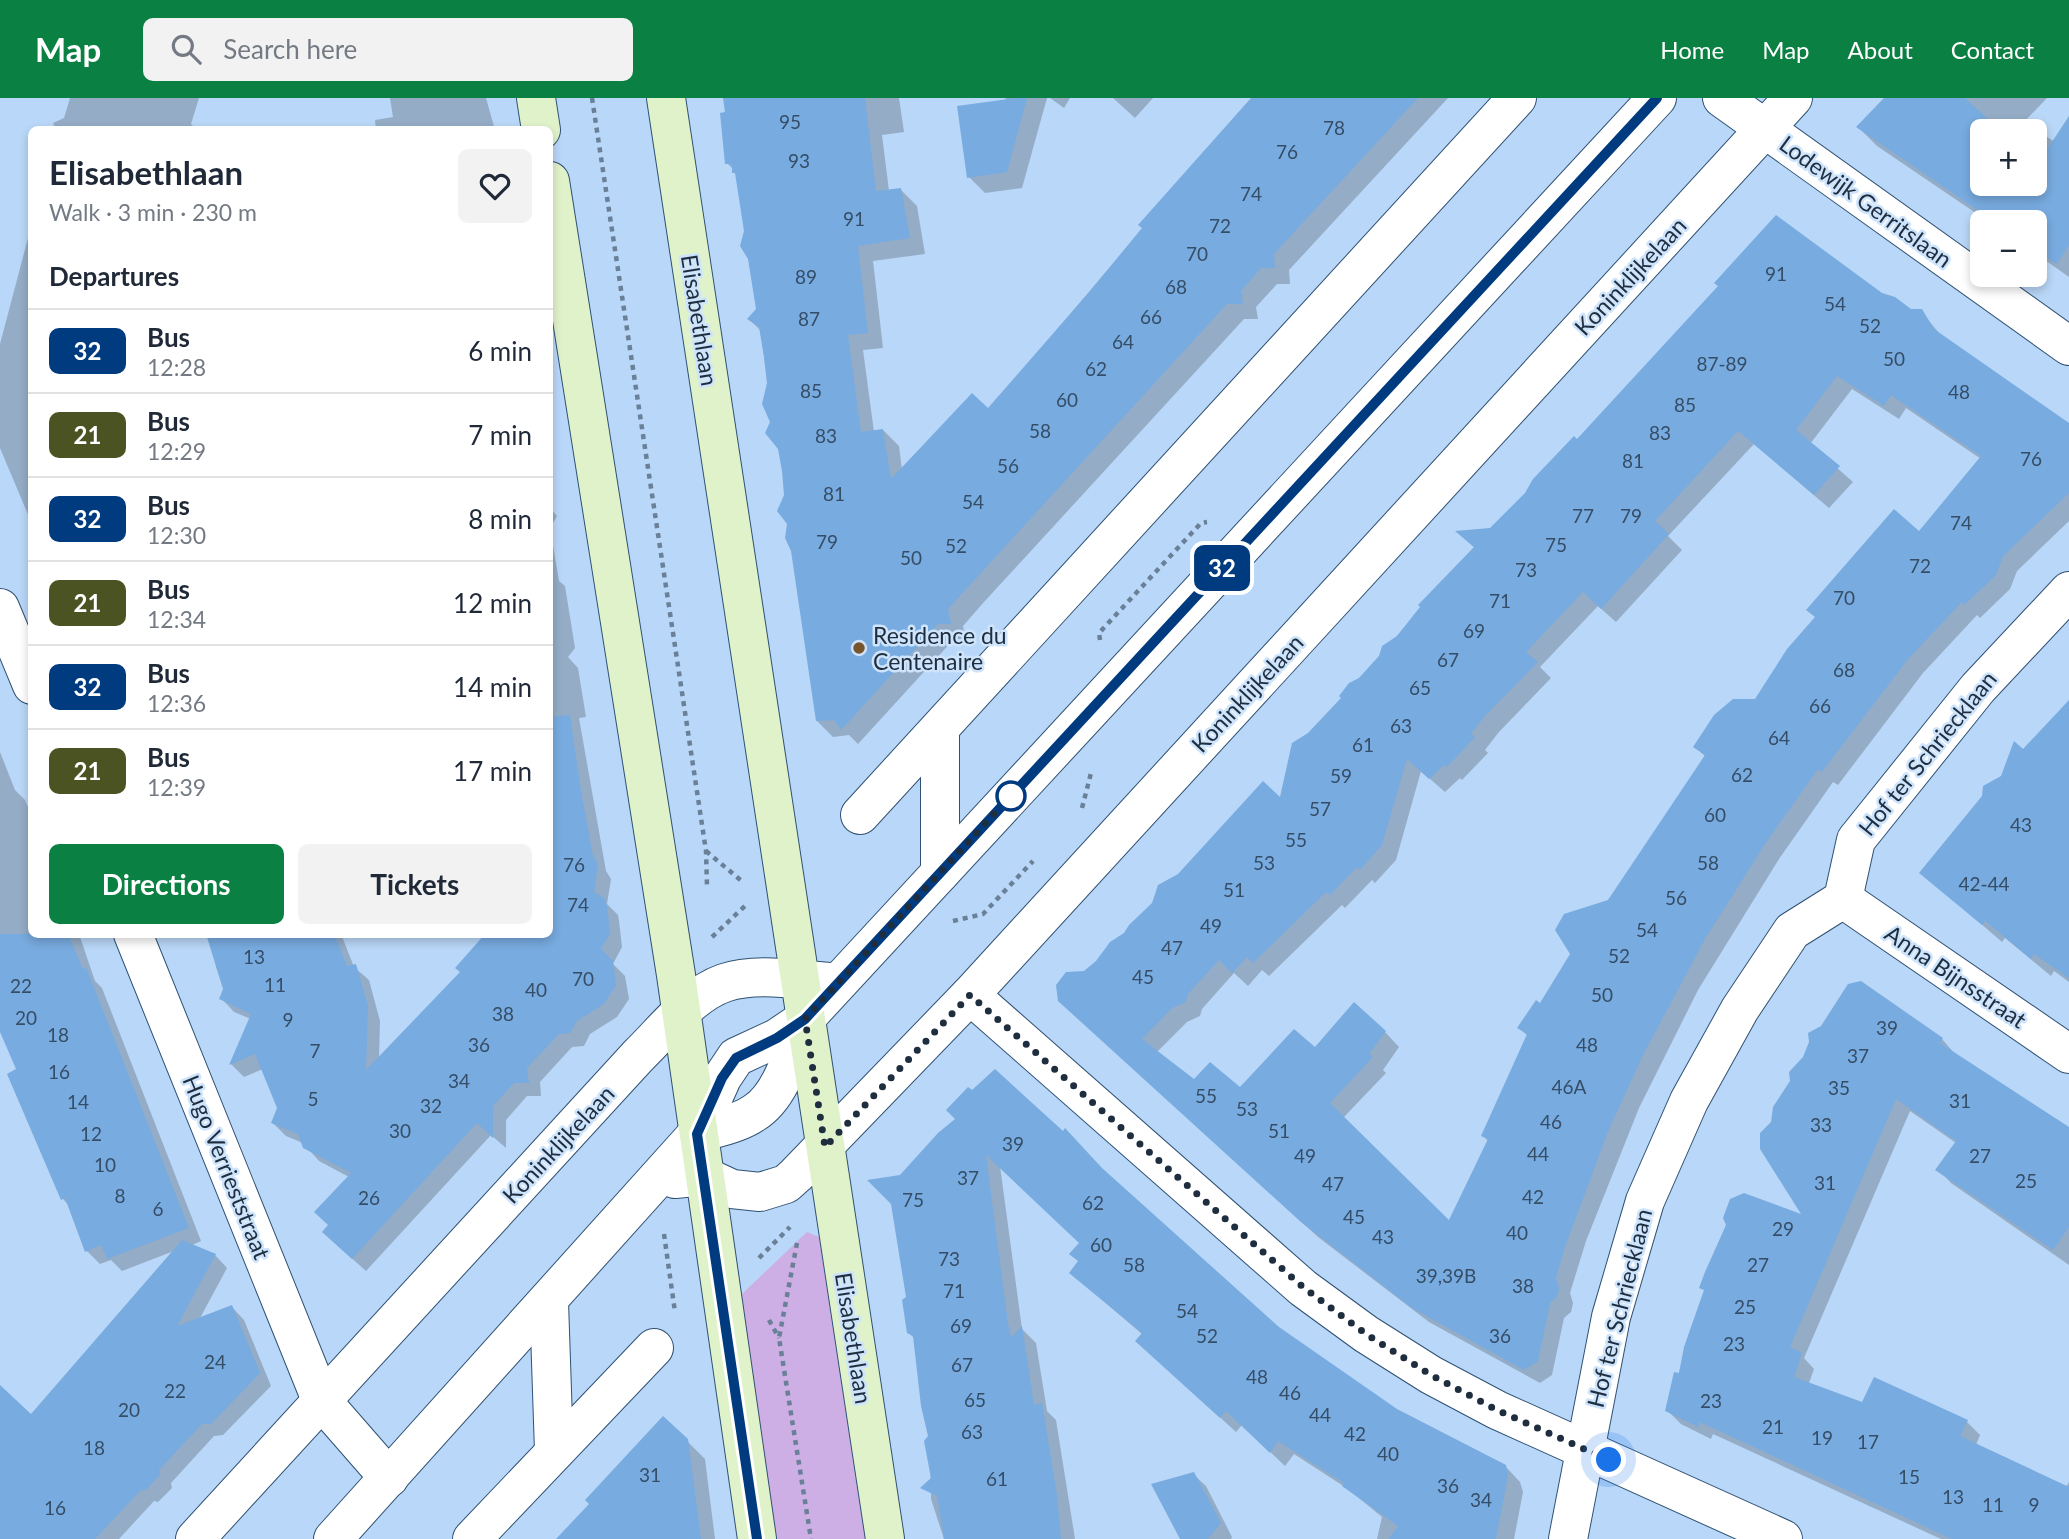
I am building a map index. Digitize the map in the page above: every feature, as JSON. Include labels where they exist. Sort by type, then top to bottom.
[{"type":"main road","points":[[536,98],[540,126]]},
{"type":"main road","name":"Elisabethlaan","points":[[666,98],[885,1539]]},
{"type":"main road","points":[[553,200],[681,1014],[757,1539]]},
{"type":"street","points":[[860,815],[1517,98]]},
{"type":"street","points":[[332,1539],[549,1302],[697,1134],[722,1078],[736,1058],[777,1038],[805,1019],[1657,98]]},
{"type":"street","name":"Lodewijk Gerritslaan","points":[[1723,98],[2069,346]]},
{"type":"street","name":"Koninklijkelaan","points":[[656,1181],[704,1176],[732,1189],[760,1192],[786,1185],[970,995],[1793,98]]},
{"type":"street","name":"Hof ter Schriecklaan","points":[[1568,1539],[1611,1317],[1645,1201],[1689,1101],[1740,1009],[1792,931],[1843,899],[1856,840],[1978,688],[2069,591]]},
{"type":"street","points":[[0,608],[28,675]]},
{"type":"street","points":[[940,729],[940,873]]},
{"type":"street","name":"Anna Bijnsstraat","points":[[1843,899],[2069,1054]]},
{"type":"street","name":"Hugo Verrieststraat","points":[[135,938],[321,1400]]},
{"type":"street","name":"Koninklijkelaan","points":[[195,1539],[321,1400],[681,1014],[702,995],[724,983],[753,978],[839,982]]},
{"type":"street","points":[[970,995],[1303,1287],[1366,1334],[1442,1381],[1783,1539]]},
{"type":"street","points":[[697,1134],[745,1118],[765,1103],[783,1074],[805,1019]]},
{"type":"street","points":[[549,1302],[554,1451]]},
{"type":"street","points":[[472,1539],[654,1348]]},
{"type":"street","points":[[321,1400],[389,1478]]},
{"type":"path","points":[[592,98],[706,851]]},
{"type":"path","points":[[708,941],[747,904]]},
{"type":"path","points":[[751,1266],[794,1223]]},
{"type":"path","points":[[663,1230],[675,1317]]},
{"type":"path","points":[[779,1338],[811,1539]]},
{"type":"shaded area","points":[[807,1232],[819,1237],[865,1539],[777,1539],[739,1304],[741,1295]]},
{"type":"building","points":[[723,98],[865,98],[876,191],[901,188],[910,238],[858,246],[868,333],[848,335],[861,432],[883,429],[891,479],[972,393],[988,408],[1142,228],[1138,225],[1251,98],[1418,98],[1274,254],[1275,268],[1261,268],[1241,291],[1243,304],[1227,304],[948,609],[951,624],[938,624],[841,730],[834,720],[816,721],[791,551],[785,538],[787,524],[777,511],[784,495],[782,471],[778,449],[765,433],[770,422],[762,404],[767,383],[759,327],[747,319],[756,309],[748,259],[740,246],[744,231],[735,173],[732,173],[732,164],[725,164],[720,113],[725,112]]},
{"type":"building","points":[[1027,98],[1007,172],[967,178],[957,106]]},
{"type":"building","points":[[1884,98],[1965,98],[1988,119],[1970,119],[1970,196],[2047,196],[2047,149],[2069,116],[2069,245],[2057,264],[2047,258],[2047,210],[1978,210],[1856,127]]},
{"type":"building","points":[[1776,215],[1882,293],[1895,297],[1911,309],[1922,309],[1934,329],[2069,423],[2069,493],[2003,556],[1996,575],[1964,605],[1962,602],[1908,659],[1822,772],[1818,769],[1765,844],[1705,939],[1644,1053],[1609,1129],[1565,1247],[1556,1278],[1559,1288],[1557,1297],[1550,1303],[1538,1361],[1524,1370],[1412,1308],[1301,1222],[1058,1001],[1056,985],[1066,972],[1084,971],[1096,961],[1110,942],[1124,933],[1152,903],[1158,885],[1178,874],[1263,781],[1280,797],[1292,743],[1308,733],[1341,698],[1339,696],[1349,683],[1359,678],[1379,656],[1382,646],[1397,636],[1420,607],[1418,605],[1474,547],[1455,531],[1490,528],[1525,493],[1533,479],[1574,436],[1577,439],[1718,286],[1714,283]],"holes":[[[1837,376],[1884,406],[1891,395],[1981,456],[1919,531],[1894,509],[1806,610],[1815,617],[1787,649],[1755,699],[1733,699],[1714,715],[1693,747],[1705,755],[1608,900],[1564,914],[1555,930],[1570,954],[1540,1003],[1536,1000],[1517,1028],[1527,1034],[1481,1136],[1488,1139],[1449,1220],[1330,1103],[1373,1057],[1369,1054],[1386,1031],[1354,1002],[1315,1047],[1294,1029],[1240,1087],[1210,1062],[1194,1079],[1142,1039],[1172,1008],[1186,1002],[1188,994],[1219,960],[1232,973],[1247,957],[1253,963],[1326,892],[1330,895],[1357,867],[1360,870],[1382,845],[1407,759],[1429,779],[1444,765],[1447,767],[1475,737],[1471,734],[1484,717],[1538,662],[1526,652],[1583,592],[1601,609],[1669,534],[1655,521],[1738,431],[1814,495],[1840,466],[1796,430]]]},
{"type":"building","points":[[2069,700],[2069,978],[2034,954],[2031,959],[1985,921],[1982,925],[1919,873],[1982,796],[1983,786],[2001,776],[2014,741],[2023,749]]},
{"type":"building","points":[[570,715],[593,856],[598,864],[594,892],[605,899],[607,906],[610,933],[601,949],[613,961],[616,985],[604,1004],[577,1021],[570,1033],[559,1034],[527,1068],[529,1083],[514,1083],[493,1106],[493,1138],[477,1123],[352,1259],[322,1232],[328,1225],[314,1212],[351,1173],[303,1148],[298,1134],[271,1123],[277,1108],[255,1054],[229,1065],[251,1014],[219,999],[223,989],[207,938],[336,938],[347,966],[356,964],[368,1006],[366,1070],[460,972],[455,968],[481,938],[553,938],[553,717]]},
{"type":"building","points":[[0,934],[28,934],[28,938],[70,938],[83,969],[86,967],[189,1228],[107,1259],[101,1245],[85,1252],[65,1198],[61,1200],[7,1074],[16,1069],[0,1032]]},
{"type":"building","points":[[1861,981],[1943,1038],[1940,1043],[2069,1127],[2069,1227],[2053,1250],[1935,1170],[1956,1141],[1896,1099],[1790,1347],[1802,1353],[1794,1377],[1862,1402],[1874,1377],[1968,1420],[1960,1436],[2069,1487],[2069,1539],[1952,1539],[1700,1422],[1698,1427],[1665,1411],[1674,1372],[1679,1373],[1684,1347],[1704,1290],[1699,1288],[1726,1225],[1723,1218],[1730,1199],[1744,1193],[1801,1214],[1760,1149],[1760,1133],[1771,1122],[1773,1107],[1790,1081],[1789,1072],[1803,1057],[1809,1042],[1808,1033],[1821,1026],[1848,984]]},
{"type":"building","points":[[995,1069],[1063,1131],[1065,1128],[1102,1168],[1279,1327],[1397,1409],[1506,1465],[1508,1476],[1496,1539],[1389,1539],[1398,1526],[1342,1486],[1344,1483],[1278,1441],[1270,1453],[1226,1411],[1220,1418],[1135,1341],[1142,1333],[1069,1273],[1078,1261],[1069,1254],[1079,1243],[986,1155],[1008,1324],[1011,1338],[1022,1326],[1034,1405],[1042,1403],[1057,1495],[1061,1539],[944,1539],[937,1496],[920,1488],[931,1478],[924,1441],[928,1436],[921,1406],[913,1336],[907,1333],[902,1300],[906,1297],[891,1204],[867,1180],[900,1175],[938,1133],[955,1119],[946,1110],[968,1087],[972,1090]]},
{"type":"building","points":[[182,1240],[216,1254],[177,1326],[232,1305],[260,1373],[211,1424],[202,1424],[159,1470],[160,1475],[146,1490],[141,1490],[95,1539],[0,1539],[0,1385],[31,1414]]},
{"type":"building","points":[[663,1416],[688,1439],[701,1539],[556,1539],[589,1504],[585,1500]]},
{"type":"building","points":[[1194,1472],[1221,1523],[1208,1539],[1180,1539],[1151,1484]]},
{"type":"bus line","name":"32","points":[[757,1539],[697,1134],[729,1065],[745,1051],[777,1038],[805,1019],[1657,98]]},
{"type":"place","name":"Residence du Centenaire","points":[[859,648]]},
{"type":"route","points":[[1011,796],[1015,791],[805,1019],[825,1147],[970,995],[1303,1287],[1366,1334],[1431,1375],[1497,1410],[1609,1460]]}]
